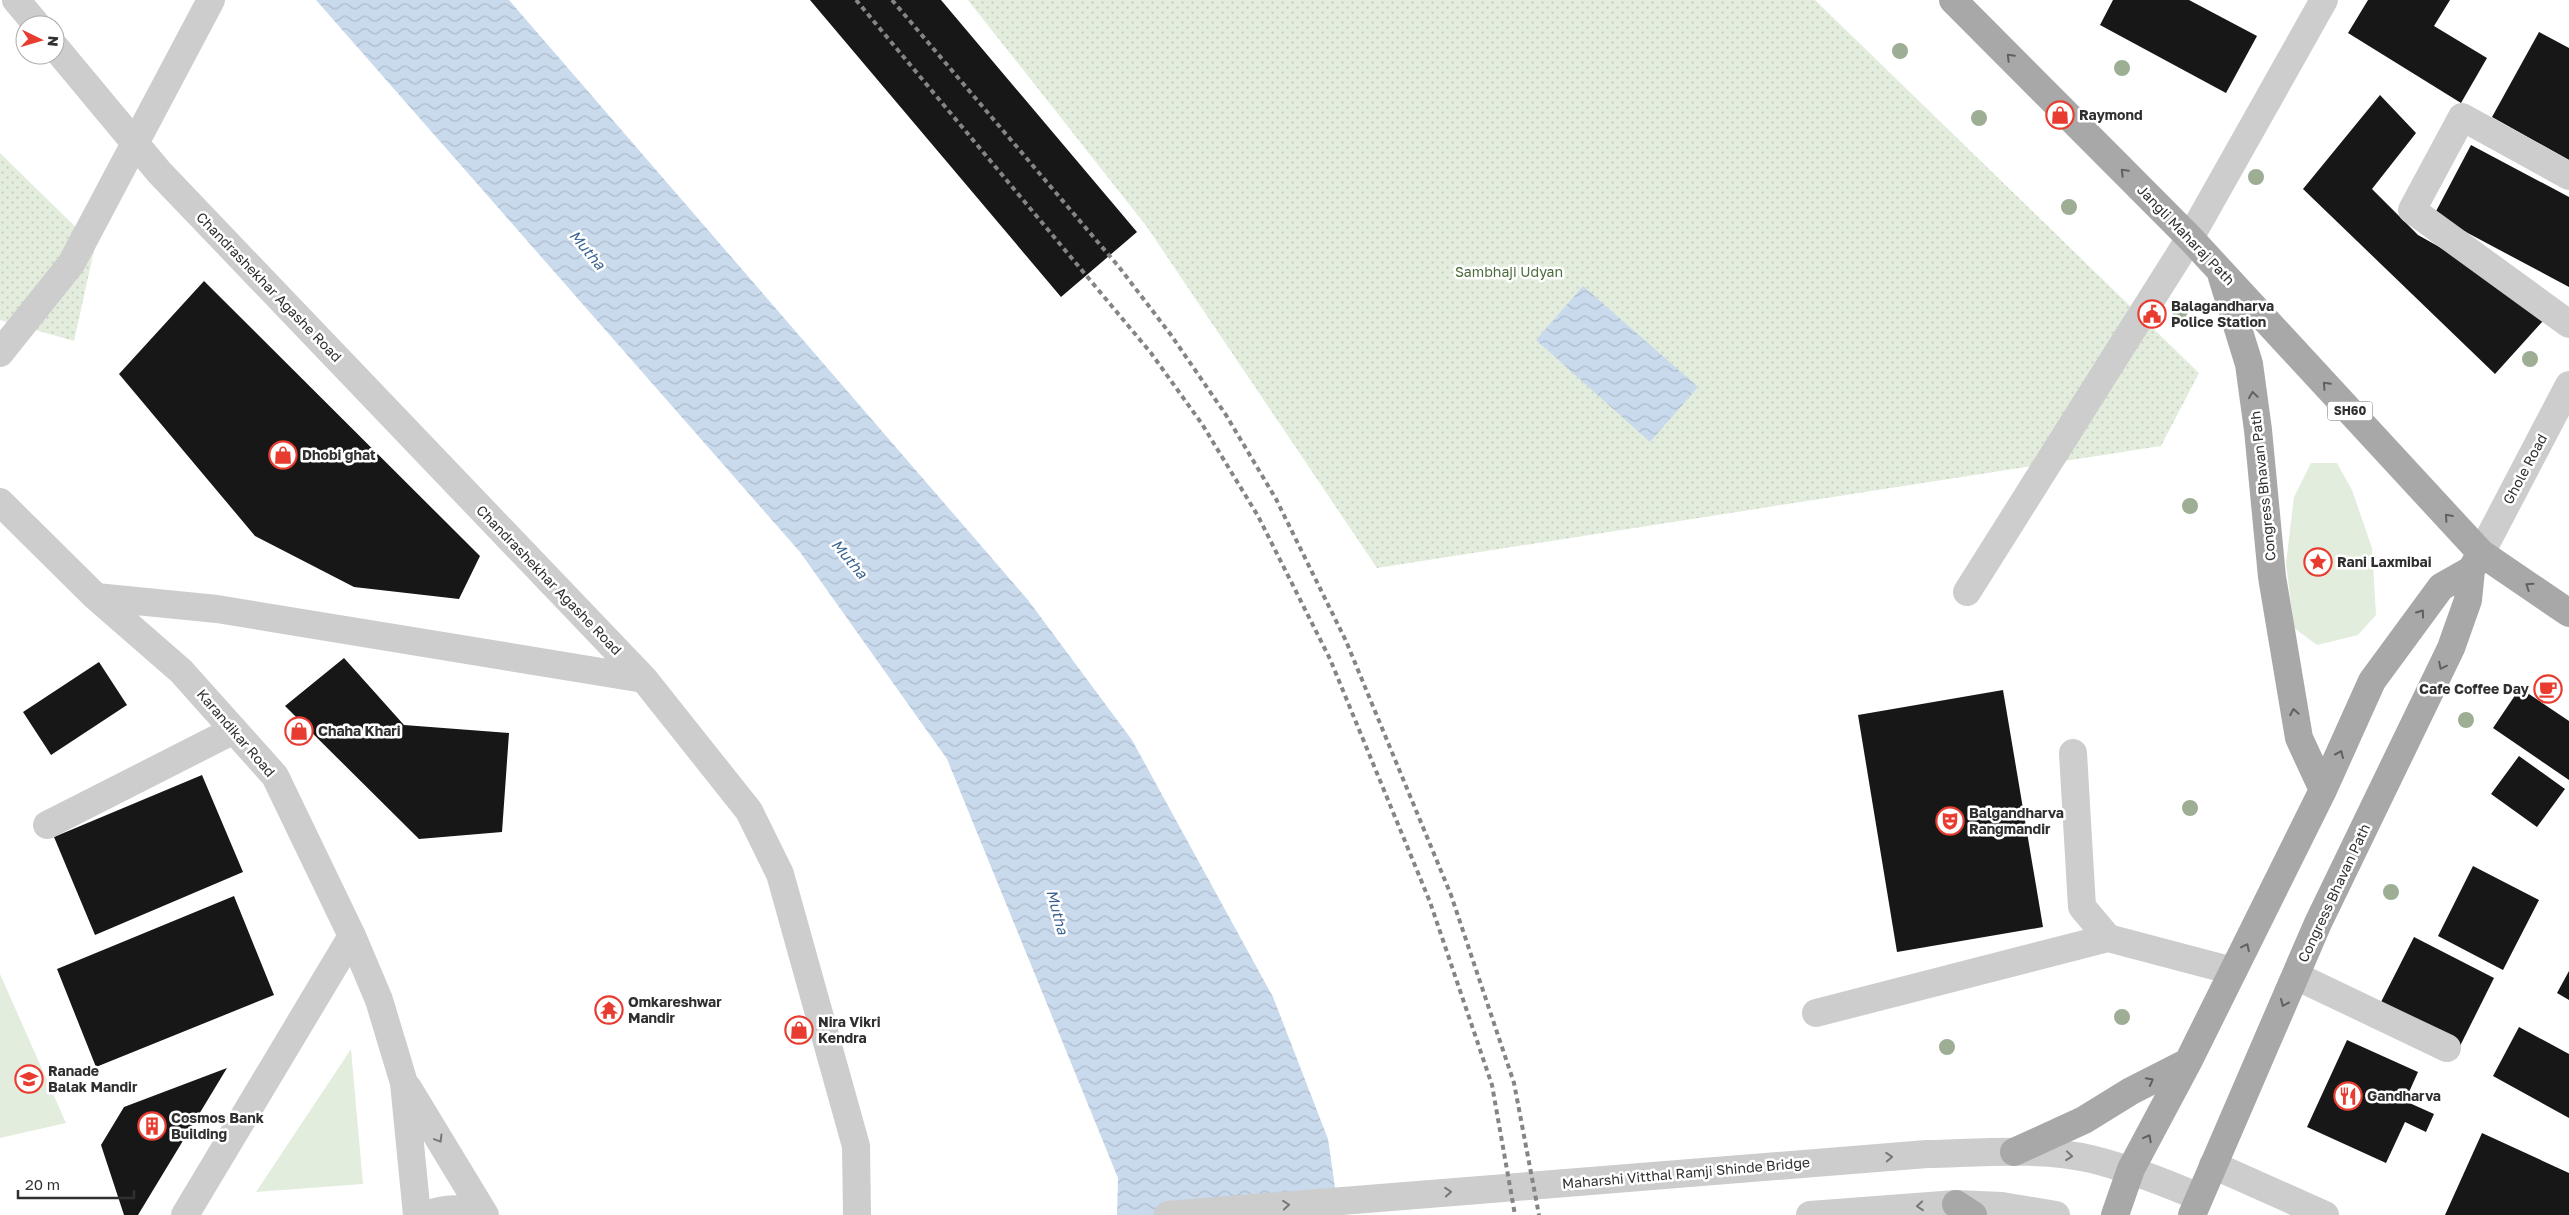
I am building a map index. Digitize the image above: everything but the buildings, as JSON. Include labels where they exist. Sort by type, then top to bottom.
[{"type":"main road","name":"Jangli Maharaj Path","points":[[1953,0],[2219,269],[2476,562],[2569,613]]},
{"type":"main road","name":"Congress Bhavan Path","points":[[2219,269],[2249,364],[2258,430],[2272,577],[2299,738],[2323,790]]},
{"type":"main road","name":"Congress Bhavan Path","points":[[2195,1206],[2318,923],[2451,648],[2468,600],[2476,562]]},
{"type":"main road","points":[[2115,1215],[2131,1169],[2188,1062],[2323,790],[2372,681],[2441,586],[2476,562]]},
{"type":"main road","points":[[2014,1152],[2084,1120],[2131,1091],[2188,1062]]},
{"type":"street","points":[[16,0],[29,15]]},
{"type":"street","points":[[0,353],[71,264],[211,0]]},
{"type":"street","points":[[1967,592],[2190,238],[2324,0]]},
{"type":"street","name":"Chandrashekhar Agashe Road","points":[[65,59],[158,172],[644,679],[749,811],[780,874],[856,1146],[857,1215]]},
{"type":"street","points":[[2569,176],[2462,117],[2412,210],[2569,324]]},
{"type":"street","name":"Ghole Road","points":[[2476,562],[2569,385]]},
{"type":"street","name":"Karandikar Road","points":[[0,502],[96,597],[181,671],[275,776],[352,936],[379,1000],[404,1083]]},
{"type":"street","points":[[96,597],[217,609],[644,679]]},
{"type":"street","points":[[47,825],[234,730]]},
{"type":"street","points":[[2073,753],[2082,907],[2108,938]]},
{"type":"street","points":[[185,1215],[352,936]]},
{"type":"street","points":[[1816,1013],[2108,938],[2233,971]]},
{"type":"street","points":[[2296,976],[2447,1048]]},
{"type":"street","points":[[404,1083],[417,1215]]},
{"type":"street","points":[[404,1083],[484,1215]]},
{"type":"street","name":"Maharshi Vitthal Ramji Shinde Bridge","points":[[1168,1215],[1927,1154],[2014,1152],[2091,1159],[2131,1169],[2195,1206]]},
{"type":"street","points":[[2213,1165],[2325,1215]]},
{"type":"street","points":[[1810,1215],[1844,1212],[1964,1210],[2002,1206],[2056,1215]]},
{"type":"street","points":[[427,1215],[444,1210],[458,1209],[484,1215]]},
{"type":"green space","name":"Sambhaji Udyan","points":[[968,0],[1815,0],[2199,373],[2161,446],[1377,568],[1147,227]]},
{"type":"green space","points":[[0,153],[95,246],[74,341],[0,320]]},
{"type":"green space","points":[[2311,463],[2337,463],[2352,490],[2372,548],[2376,615],[2358,635],[2317,645],[2294,628],[2286,563],[2294,497]]},
{"type":"green space","points":[[0,974],[66,1123],[0,1138]]},
{"type":"green space","points":[[351,1049],[363,1184],[256,1192]]},
{"type":"water","name":"Mutha","points":[[316,0],[509,0],[1028,600],[1132,740],[1273,997],[1328,1139],[1339,1215],[1117,1215],[1118,1178],[947,759],[800,552]]},
{"type":"water","points":[[1583,286],[1698,387],[1650,442],[1536,340]]},
{"type":"railway","points":[[856,0],[1151,353],[1202,424],[1258,516],[1330,659],[1430,902],[1492,1085],[1515,1215]]},
{"type":"railway","points":[[892,0],[1119,267],[1171,335],[1226,415],[1276,499],[1346,641],[1451,895],[1514,1083],[1539,1215]]},
{"type":"place","name":"Raymond","points":[[2060,115]]},
{"type":"place","name":"Balagandharva Police Station","points":[[2152,314]]},
{"type":"place","name":"Dhobi ghat","points":[[283,455]]},
{"type":"place","name":"Rani Laxmibai","points":[[2318,562]]},
{"type":"place","name":"Cafe Coffee Day","points":[[2548,689]]},
{"type":"place","name":"Chaha Khari","points":[[299,731]]},
{"type":"place","name":"Balgandharva Rangmandir","points":[[1950,821]]},
{"type":"place","name":"Omkareshwar Mandir","points":[[609,1010]]},
{"type":"place","name":"Nira Vikri Kendra","points":[[799,1030]]},
{"type":"place","name":"Ranade Balak Mandir","points":[[29,1079]]},
{"type":"place","name":"Gandharva","points":[[2348,1096]]},
{"type":"place","name":"Cosmos Bank Building","points":[[152,1126]]}]
